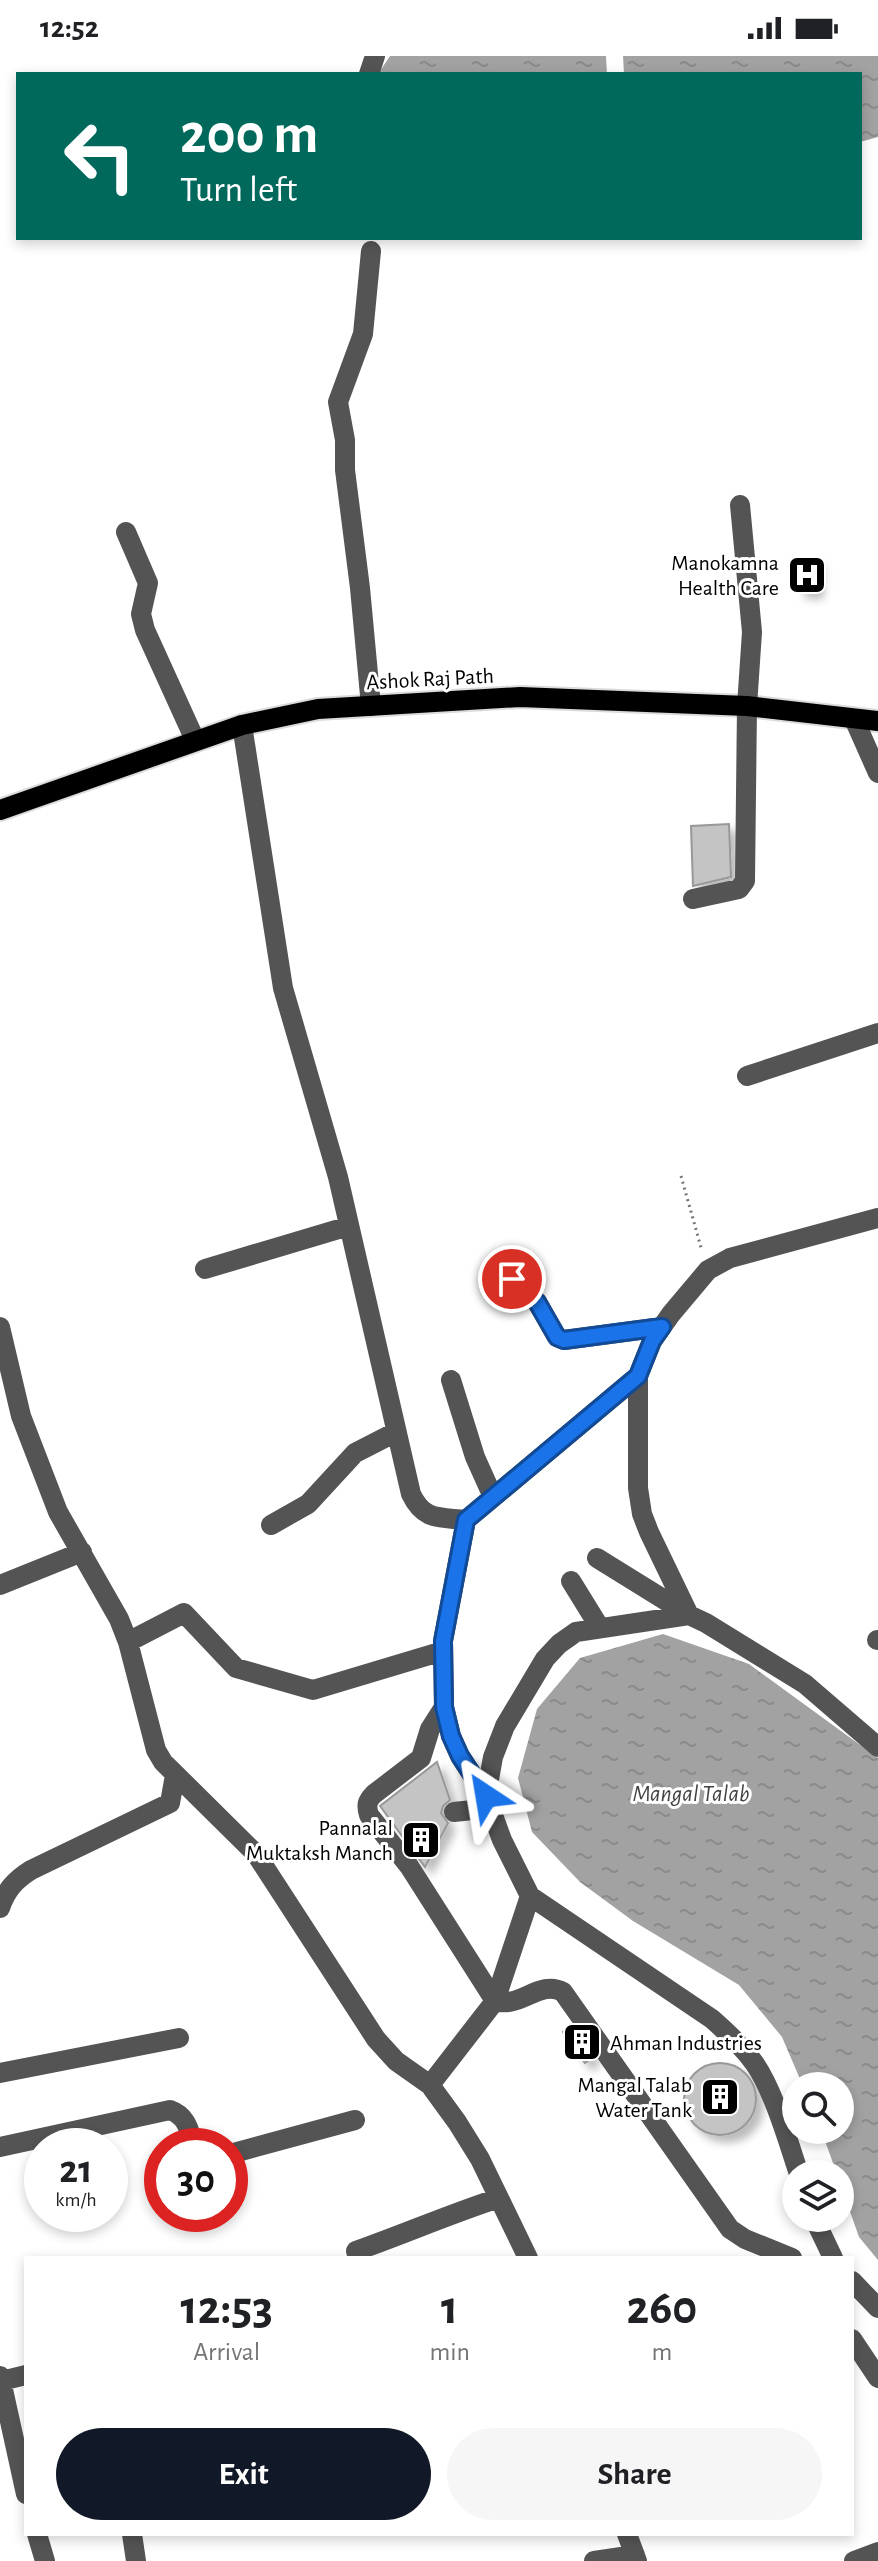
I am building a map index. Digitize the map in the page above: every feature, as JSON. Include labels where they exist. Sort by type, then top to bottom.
[{"type":"main road","name":"Ashok Raj Path","points":[[0,810],[242,725],[318,709],[520,697],[747,706],[878,721]]},
{"type":"street","points":[[371,251],[363,334],[338,402],[345,440],[345,470],[371,706]]},
{"type":"street","points":[[693,899],[739,889],[745,881],[747,706],[752,632],[740,505]]},
{"type":"street","points":[[126,532],[148,583],[141,614],[145,630],[195,740]]},
{"type":"street","points":[[854,719],[878,773]]},
{"type":"street","points":[[242,725],[283,988],[338,1177],[411,1494],[418,1508],[428,1515],[466,1520]]},
{"type":"street","points":[[747,1076],[878,1033]]},
{"type":"street","points":[[689,1615],[649,1532],[642,1514],[638,1488],[638,1376],[652,1341],[708,1270],[730,1258],[878,1218]]},
{"type":"street","points":[[205,1269],[349,1226]]},
{"type":"street","points":[[512,1279],[537,1302],[557,1337],[564,1340],[662,1327]]},
{"type":"street","points":[[0,1327],[21,1416],[58,1512],[106,1593],[128,1642],[156,1750],[175,1775],[256,1854],[376,2039],[396,2061],[430,2085],[480,2159],[527,2256]]},
{"type":"street","points":[[638,1376],[466,1520],[443,1651],[444,1707],[460,1756],[488,1802],[502,1840],[530,1896],[712,2019],[734,2039],[757,2067],[794,2160]]},
{"type":"street","points":[[451,1380],[475,1457],[493,1497]]},
{"type":"street","points":[[271,1525],[308,1504],[355,1453],[396,1432]]},
{"type":"street","points":[[0,1585],[82,1552]]},
{"type":"street","points":[[597,1558],[805,1684],[878,1747]]},
{"type":"street","points":[[571,1581],[600,1628]]},
{"type":"street","points":[[128,1642],[184,1613],[236,1668],[313,1690],[443,1651]]},
{"type":"street","points":[[488,1802],[493,1757],[505,1726],[545,1659],[559,1644],[576,1632],[689,1615]]},
{"type":"street","points":[[444,1707],[430,1729],[421,1758],[374,1794],[366,1807],[409,1866],[495,2001],[505,2004],[514,2002],[545,1988],[555,1987],[563,1992],[730,2229],[745,2239],[787,2256]]},
{"type":"street","points":[[0,1908],[16,1879],[170,1803],[175,1775]]},
{"type":"street","points":[[454,1812],[488,1802]]},
{"type":"street","points":[[430,2085],[495,2001],[530,1896]]},
{"type":"street","points":[[0,2073],[179,2038]]},
{"type":"street","points":[[0,2147],[170,2110],[180,2113],[188,2128]]},
{"type":"street","points":[[248,2149],[355,2120]]},
{"type":"street","points":[[357,2256],[356,2251],[443,2216],[499,2198]]},
{"type":"street","points":[[821,2232],[832,2256]]},
{"type":"street","points":[[854,2283],[878,2308]]},
{"type":"street","points":[[854,2342],[878,2378]]},
{"type":"street","points":[[24,2375],[1,2379],[24,2485]]},
{"type":"street","points":[[38,2536],[45,2561]]},
{"type":"street","points":[[132,2536],[136,2561]]},
{"type":"street","points":[[594,2561],[636,2558],[628,2536]]},
{"type":"street","points":[[854,2561],[878,2552]]},
{"type":"path","points":[[681,1176],[708,1270]]},
{"type":"water","points":[[390,56],[606,56],[607,72],[379,72]]},
{"type":"water","points":[[623,56],[878,56],[878,137],[862,141],[862,72],[624,72]]},
{"type":"water","name":"Mangal Talab","points":[[663,1634],[749,1664],[878,1758],[878,2260],[859,2237],[854,2223],[854,2160],[832,2160],[826,2144],[854,2144],[854,2072],[797,2072],[782,2037],[739,1985],[633,1921],[580,1882],[532,1832],[518,1778],[537,1709],[580,1658]]},
{"type":"building","points":[[800,559],[816,559],[816,591],[799,591]]},
{"type":"building","points":[[729,824],[731,877],[693,886],[691,826]]},
{"type":"building","name":"Pannalal Muktaksh Manch","points":[[437,1762],[450,1800],[441,1813],[448,1823],[425,1867],[380,1806]]},
{"type":"building","points":[[571,2026],[593,2057],[585,2063],[563,2032]]},
{"type":"building","name":"Mangal Talab Water Tank","points":[[720,2063],[740,2069],[750,2079],[756,2099],[750,2119],[740,2129],[720,2135],[700,2129],[690,2119],[684,2099],[690,2079],[700,2069]]},
{"type":"place","name":"Manokamna Health Care","points":[[807,575]]},
{"type":"place","name":"Pannalal Muktaksh Manch","points":[[421,1840]]},
{"type":"place","name":"Ahman Industries","points":[[582,2042]]},
{"type":"place","name":"Mangal Talab Water Tank","points":[[720,2097]]},
{"type":"route","points":[[486,1796],[460,1756],[444,1707],[443,1641],[466,1520],[638,1376],[652,1341],[662,1327],[564,1340],[557,1337],[537,1302],[512,1279]]}]
